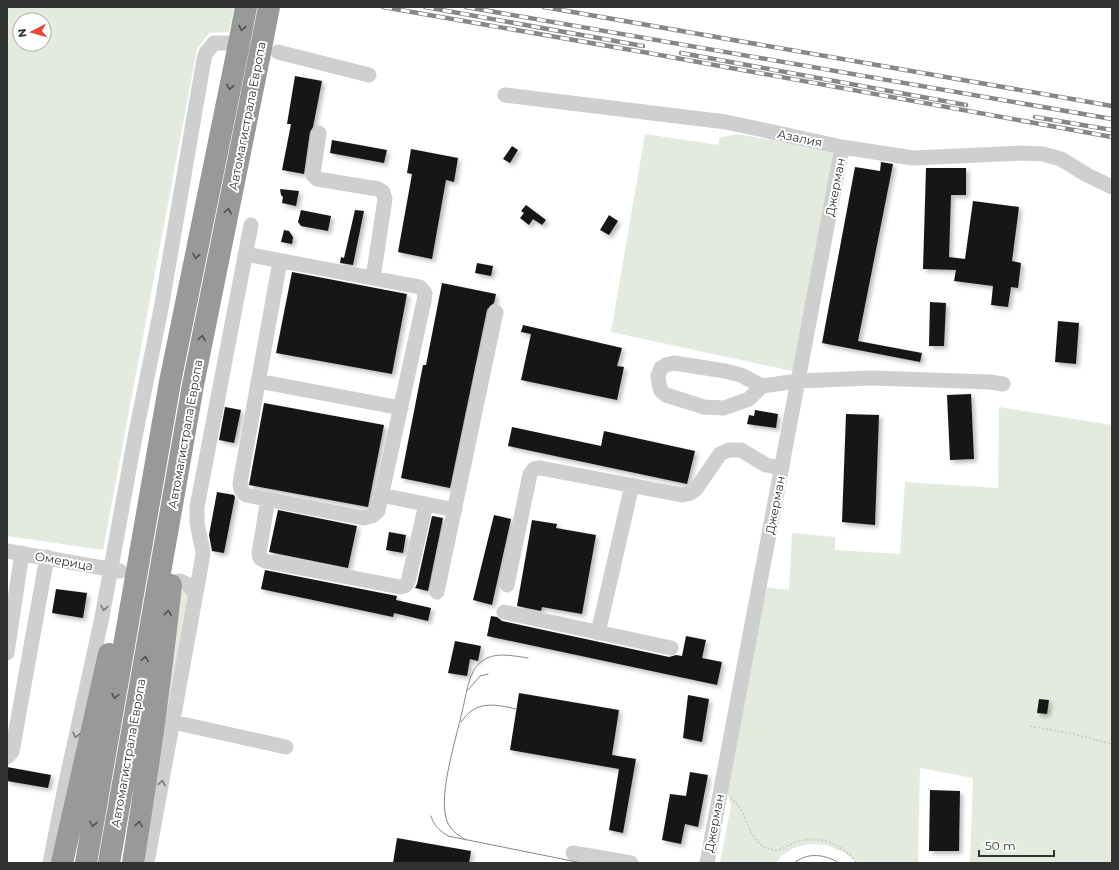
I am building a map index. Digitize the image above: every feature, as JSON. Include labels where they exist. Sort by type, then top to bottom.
[{"type":"highway","name":"Автомагистрала Европа","points":[[86,863],[170,382],[233,46],[246,7]]},
{"type":"highway","name":"Автомагистрала Европа","points":[[109,863],[193,386],[269,53],[269,7]]},
{"type":"highway","points":[[62,863],[170,382]]},
{"type":"highway","points":[[133,863],[164,658],[193,386]]},
{"type":"street","points":[[50,863],[64,787],[102,617],[116,570],[135,437],[161,309],[204,59],[206,53],[214,43],[220,42],[233,46]]},
{"type":"street","points":[[269,53],[369,75]]},
{"type":"street","name":"Азалия","points":[[505,95],[726,122],[842,147],[913,158],[1021,153],[1043,154],[1061,159],[1086,175],[1112,187]]},
{"type":"street","points":[[319,133],[313,168],[313,175],[317,179],[378,189],[383,192],[385,199],[373,278]]},
{"type":"street","name":"Джерман","points":[[706,863],[842,147]]},
{"type":"street","points":[[147,863],[196,593],[202,552],[197,523],[197,507],[251,225]]},
{"type":"street","points":[[245,254],[420,287],[425,293],[378,511],[372,516],[363,518],[246,495],[241,490],[240,483],[280,261]]},
{"type":"street","points":[[437,592],[496,312]]},
{"type":"street","points":[[762,386],[749,399],[740,403],[724,408],[704,407],[666,395],[661,391],[658,376],[661,368],[674,363],[741,375],[762,386],[798,381],[871,378],[990,382],[1003,384]]},
{"type":"street","points":[[258,381],[401,408]]},
{"type":"street","points":[[507,585],[530,474],[534,469],[540,468],[682,495],[691,493],[696,489],[720,454],[729,450],[741,450],[766,465],[782,468]]},
{"type":"street","points":[[598,633],[632,485]]},
{"type":"street","points":[[381,495],[455,510]]},
{"type":"street","points":[[268,499],[259,553],[260,558],[265,561],[400,587],[405,586],[408,582],[426,504]]},
{"type":"street","name":"Омерица","points":[[7,551],[116,570]]},
{"type":"street","points":[[7,653],[22,553]]},
{"type":"street","points":[[7,757],[12,752],[47,557]]},
{"type":"street","points":[[180,581],[189,585],[196,593]]},
{"type":"street","points":[[504,612],[671,648]]},
{"type":"street","points":[[173,722],[286,747]]},
{"type":"street","points":[[573,852],[631,863]]},
{"type":"path","points":[[1030,726],[1073,734],[1112,744]]},
{"type":"path","points":[[720,792],[734,800],[754,837],[763,847],[775,850],[797,842],[820,840],[840,847],[851,855],[856,863]]},
{"type":"shaded area","points":[[7,7],[234,7],[229,32],[209,33],[197,49],[103,550],[7,536]]},
{"type":"shaded area","points":[[645,134],[719,145],[719,138],[736,134],[834,151],[792,371],[611,332]]},
{"type":"shaded area","points":[[999,407],[1112,425],[1112,863],[970,863],[973,778],[920,768],[918,863],[860,863],[845,853],[826,845],[809,844],[793,848],[781,856],[776,863],[720,863],[731,805],[726,788],[765,587],[789,590],[792,533],[835,537],[835,550],[900,554],[905,482],[998,488]]},
{"type":"shaded area","points":[[179,585],[189,593],[142,863]]},
{"type":"building","points":[[295,76],[322,81],[313,127],[310,132],[304,174],[282,170],[291,124],[287,124]]},
{"type":"building","points":[[332,140],[387,150],[384,163],[330,153]]},
{"type":"building","points":[[512,146],[518,150],[510,163],[503,159]]},
{"type":"building","points":[[411,149],[458,158],[454,182],[446,180],[432,259],[398,252],[412,174],[407,173]]},
{"type":"building","points":[[881,162],[893,164],[858,341],[922,353],[920,362],[822,343],[855,167],[880,171]]},
{"type":"building","points":[[926,168],[966,168],[966,195],[951,195],[949,257],[965,259],[973,201],[1019,207],[1012,261],[1021,263],[1018,288],[1011,287],[1008,307],[991,305],[993,286],[954,281],[956,270],[923,269]]},
{"type":"building","points":[[280,189],[299,191],[296,206],[282,203],[283,197]]},
{"type":"building","points":[[526,205],[546,220],[542,225],[533,219],[529,225],[520,218],[524,213],[521,211]]},
{"type":"building","points":[[301,210],[331,216],[328,231],[301,226],[298,222]]},
{"type":"building","points":[[355,210],[364,211],[353,265],[340,263],[341,257],[344,258]]},
{"type":"building","points":[[609,215],[618,221],[609,235],[600,230]]},
{"type":"building","points":[[284,230],[289,231],[293,237],[292,244],[281,242]]},
{"type":"building","points":[[477,263],[493,266],[491,276],[475,273]]},
{"type":"building","points":[[292,272],[407,294],[392,374],[276,353]]},
{"type":"building","points":[[442,283],[496,294],[494,303],[487,310],[450,488],[401,478],[423,365],[426,365]]},
{"type":"building","points":[[930,302],[946,303],[944,346],[929,346]]},
{"type":"building","points":[[1058,321],[1079,323],[1076,364],[1055,362]]},
{"type":"building","points":[[523,325],[622,348],[617,366],[624,367],[617,400],[521,380],[531,334],[521,332]]},
{"type":"building","points":[[971,394],[974,459],[950,460],[947,395]]},
{"type":"building","points":[[264,403],[384,425],[368,507],[249,485]]},
{"type":"building","points":[[225,407],[241,410],[234,443],[219,440]]},
{"type":"building","points":[[755,410],[778,414],[776,428],[747,424],[749,415],[754,416]]},
{"type":"building","points":[[846,414],[879,415],[875,525],[842,522]]},
{"type":"building","points":[[512,427],[601,446],[604,431],[695,451],[687,484],[508,446]]},
{"type":"building","points":[[217,492],[234,495],[235,497],[224,553],[212,551],[209,535]]},
{"type":"building","points":[[278,510],[357,526],[348,568],[269,552]]},
{"type":"building","points":[[494,515],[511,519],[492,605],[473,600]]},
{"type":"building","points":[[432,516],[443,518],[428,591],[415,588]]},
{"type":"building","points":[[532,520],[557,524],[556,528],[596,535],[582,614],[542,607],[541,611],[517,606]]},
{"type":"building","points":[[389,532],[406,535],[403,553],[386,550]]},
{"type":"building","points":[[265,570],[397,596],[396,600],[431,608],[428,621],[394,613],[393,617],[261,589]]},
{"type":"building","points":[[56,589],[87,593],[83,618],[52,613]]},
{"type":"building","points":[[491,616],[497,617],[502,621],[669,657],[676,655],[682,656],[686,636],[706,640],[702,658],[722,662],[717,685],[487,636]]},
{"type":"building","points":[[455,641],[481,646],[478,661],[470,659],[467,676],[448,673]]},
{"type":"building","points":[[519,693],[619,710],[612,755],[636,759],[623,833],[609,830],[619,769],[510,750]]},
{"type":"building","points":[[688,695],[709,699],[702,742],[683,738]]},
{"type":"building","points":[[1039,699],[1049,700],[1047,714],[1037,713]]},
{"type":"building","points":[[7,767],[51,775],[48,788],[7,781]]},
{"type":"building","points":[[690,772],[708,775],[698,827],[685,824],[681,844],[662,840],[670,794],[686,796]]},
{"type":"building","points":[[930,790],[960,791],[959,851],[929,851]]},
{"type":"building","points":[[397,838],[471,851],[469,863],[393,863]]},
{"type":"tram line","points":[[466,840],[453,831],[447,822],[444,807],[446,780],[449,765],[470,678],[478,664],[491,656],[510,655],[528,658]]},
{"type":"tram line","points":[[468,690],[480,676],[488,674]]},
{"type":"tram line","points":[[461,722],[473,710],[486,705],[516,709]]},
{"type":"tram line","points":[[431,816],[437,828],[448,836],[582,863]]},
{"type":"tram line","points":[[794,863],[799,859],[810,856],[822,856],[839,863]]},
{"type":"railway","points":[[383,7],[643,52],[1112,137]]},
{"type":"railway","points":[[425,7],[643,46]]},
{"type":"railway","points":[[466,7],[1112,119]]},
{"type":"railway","points":[[544,7],[1112,106]]},
{"type":"railway","points":[[681,53],[966,105]]},
{"type":"railway","points":[[1035,117],[1112,130]]}]
